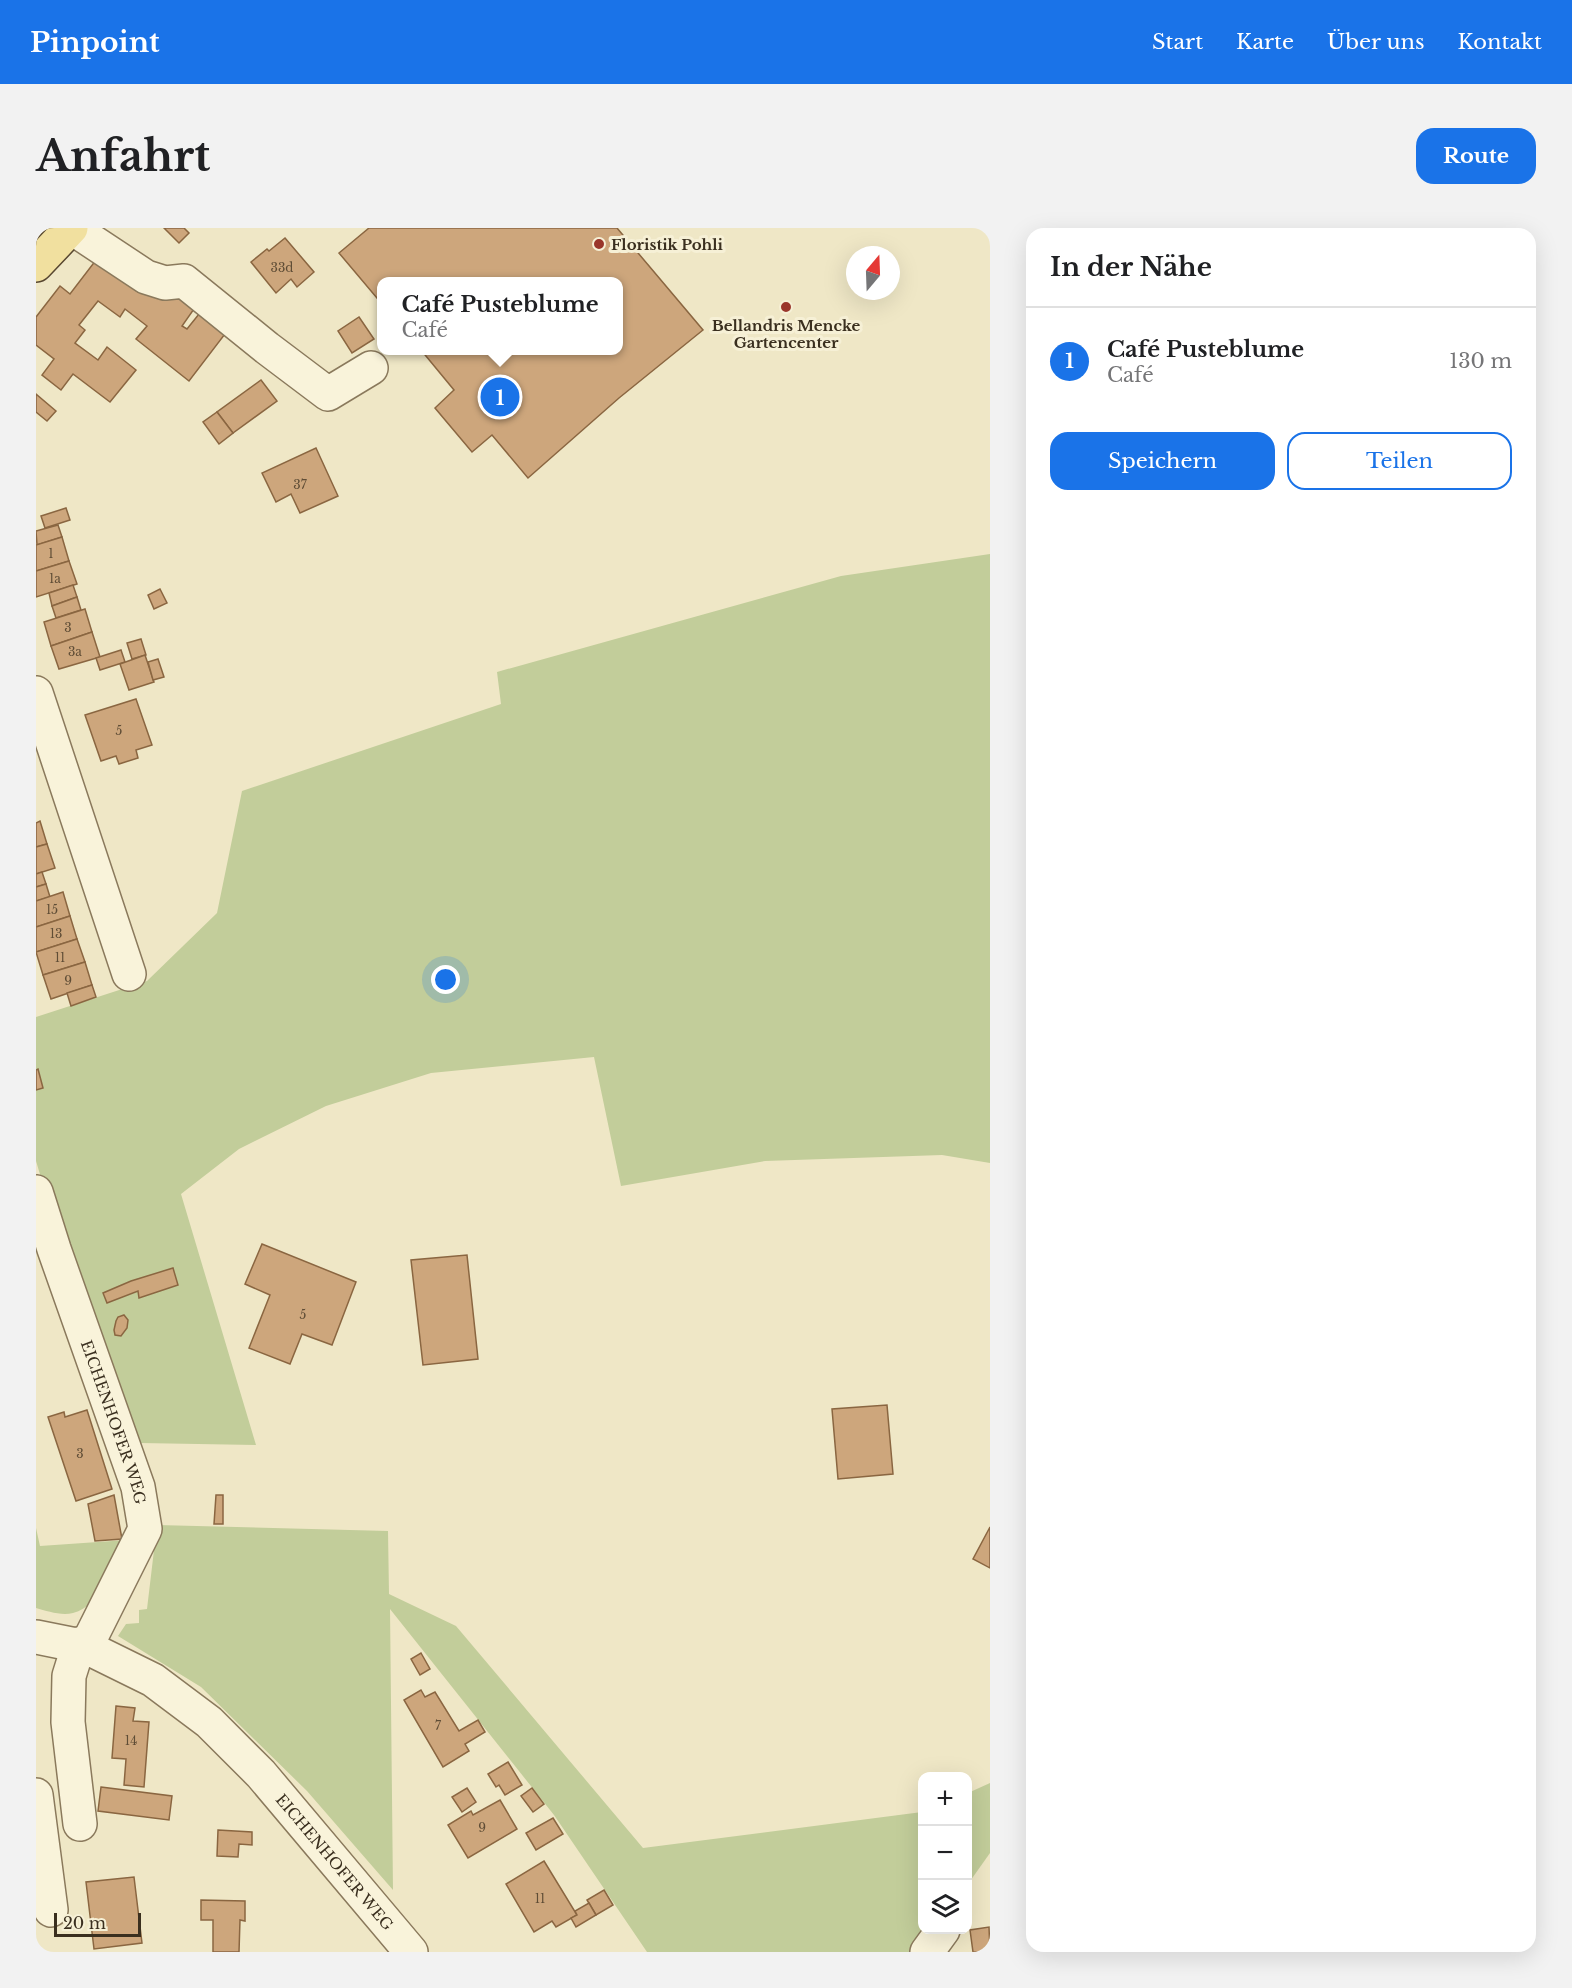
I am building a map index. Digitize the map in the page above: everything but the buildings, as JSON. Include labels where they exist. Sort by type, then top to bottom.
[{"type":"main road","points":[[36,265],[71,228]]},
{"type":"street","points":[[71,228],[146,277],[165,283],[184,281],[328,394],[371,368]]},
{"type":"street","points":[[36,693],[129,974]]},
{"type":"street","name":"EICHENHOFER WEG","points":[[36,1192],[138,1487],[145,1529],[83,1645]]},
{"type":"street","name":"EICHENHOFER WEG","points":[[36,1637],[83,1645],[153,1680],[208,1722],[261,1774],[411,1952]]},
{"type":"street","points":[[80,1824],[69,1722],[69,1676],[83,1645]]},
{"type":"street","points":[[36,1795],[51,1910]]},
{"type":"street","points":[[927,1952],[940,1934]]},
{"type":"green space","points":[[990,554],[990,1163],[942,1155],[765,1161],[621,1186],[594,1057],[431,1073],[326,1106],[239,1149],[181,1194],[256,1445],[140,1443],[63,1251],[36,1161],[36,1017],[147,981],[217,913],[242,791],[501,704],[497,672],[841,576]]},
{"type":"green space","points":[[157,1525],[388,1531],[389,1594],[456,1626],[643,1848],[918,1813],[918,1934],[933,1934],[920,1952],[647,1952],[554,1815],[390,1609],[393,1890],[307,1791],[201,1687],[118,1636],[126,1624],[139,1623],[139,1610],[147,1609]]},
{"type":"green space","points":[[36,1528],[40,1546],[127,1540],[113,1572],[100,1593],[83,1609],[64,1614],[36,1608]]},
{"type":"green space","points":[[990,1783],[990,1853],[972,1878],[972,1826],[972,1791]]},
{"type":"place","name":"Floristik Pohli","points":[[599,244]]},
{"type":"place","name":"Bellandris Mencke Gartencenter","points":[[786,307]]},
{"type":"place","name":"Café Pusteblume","points":[[500,397]]}]
